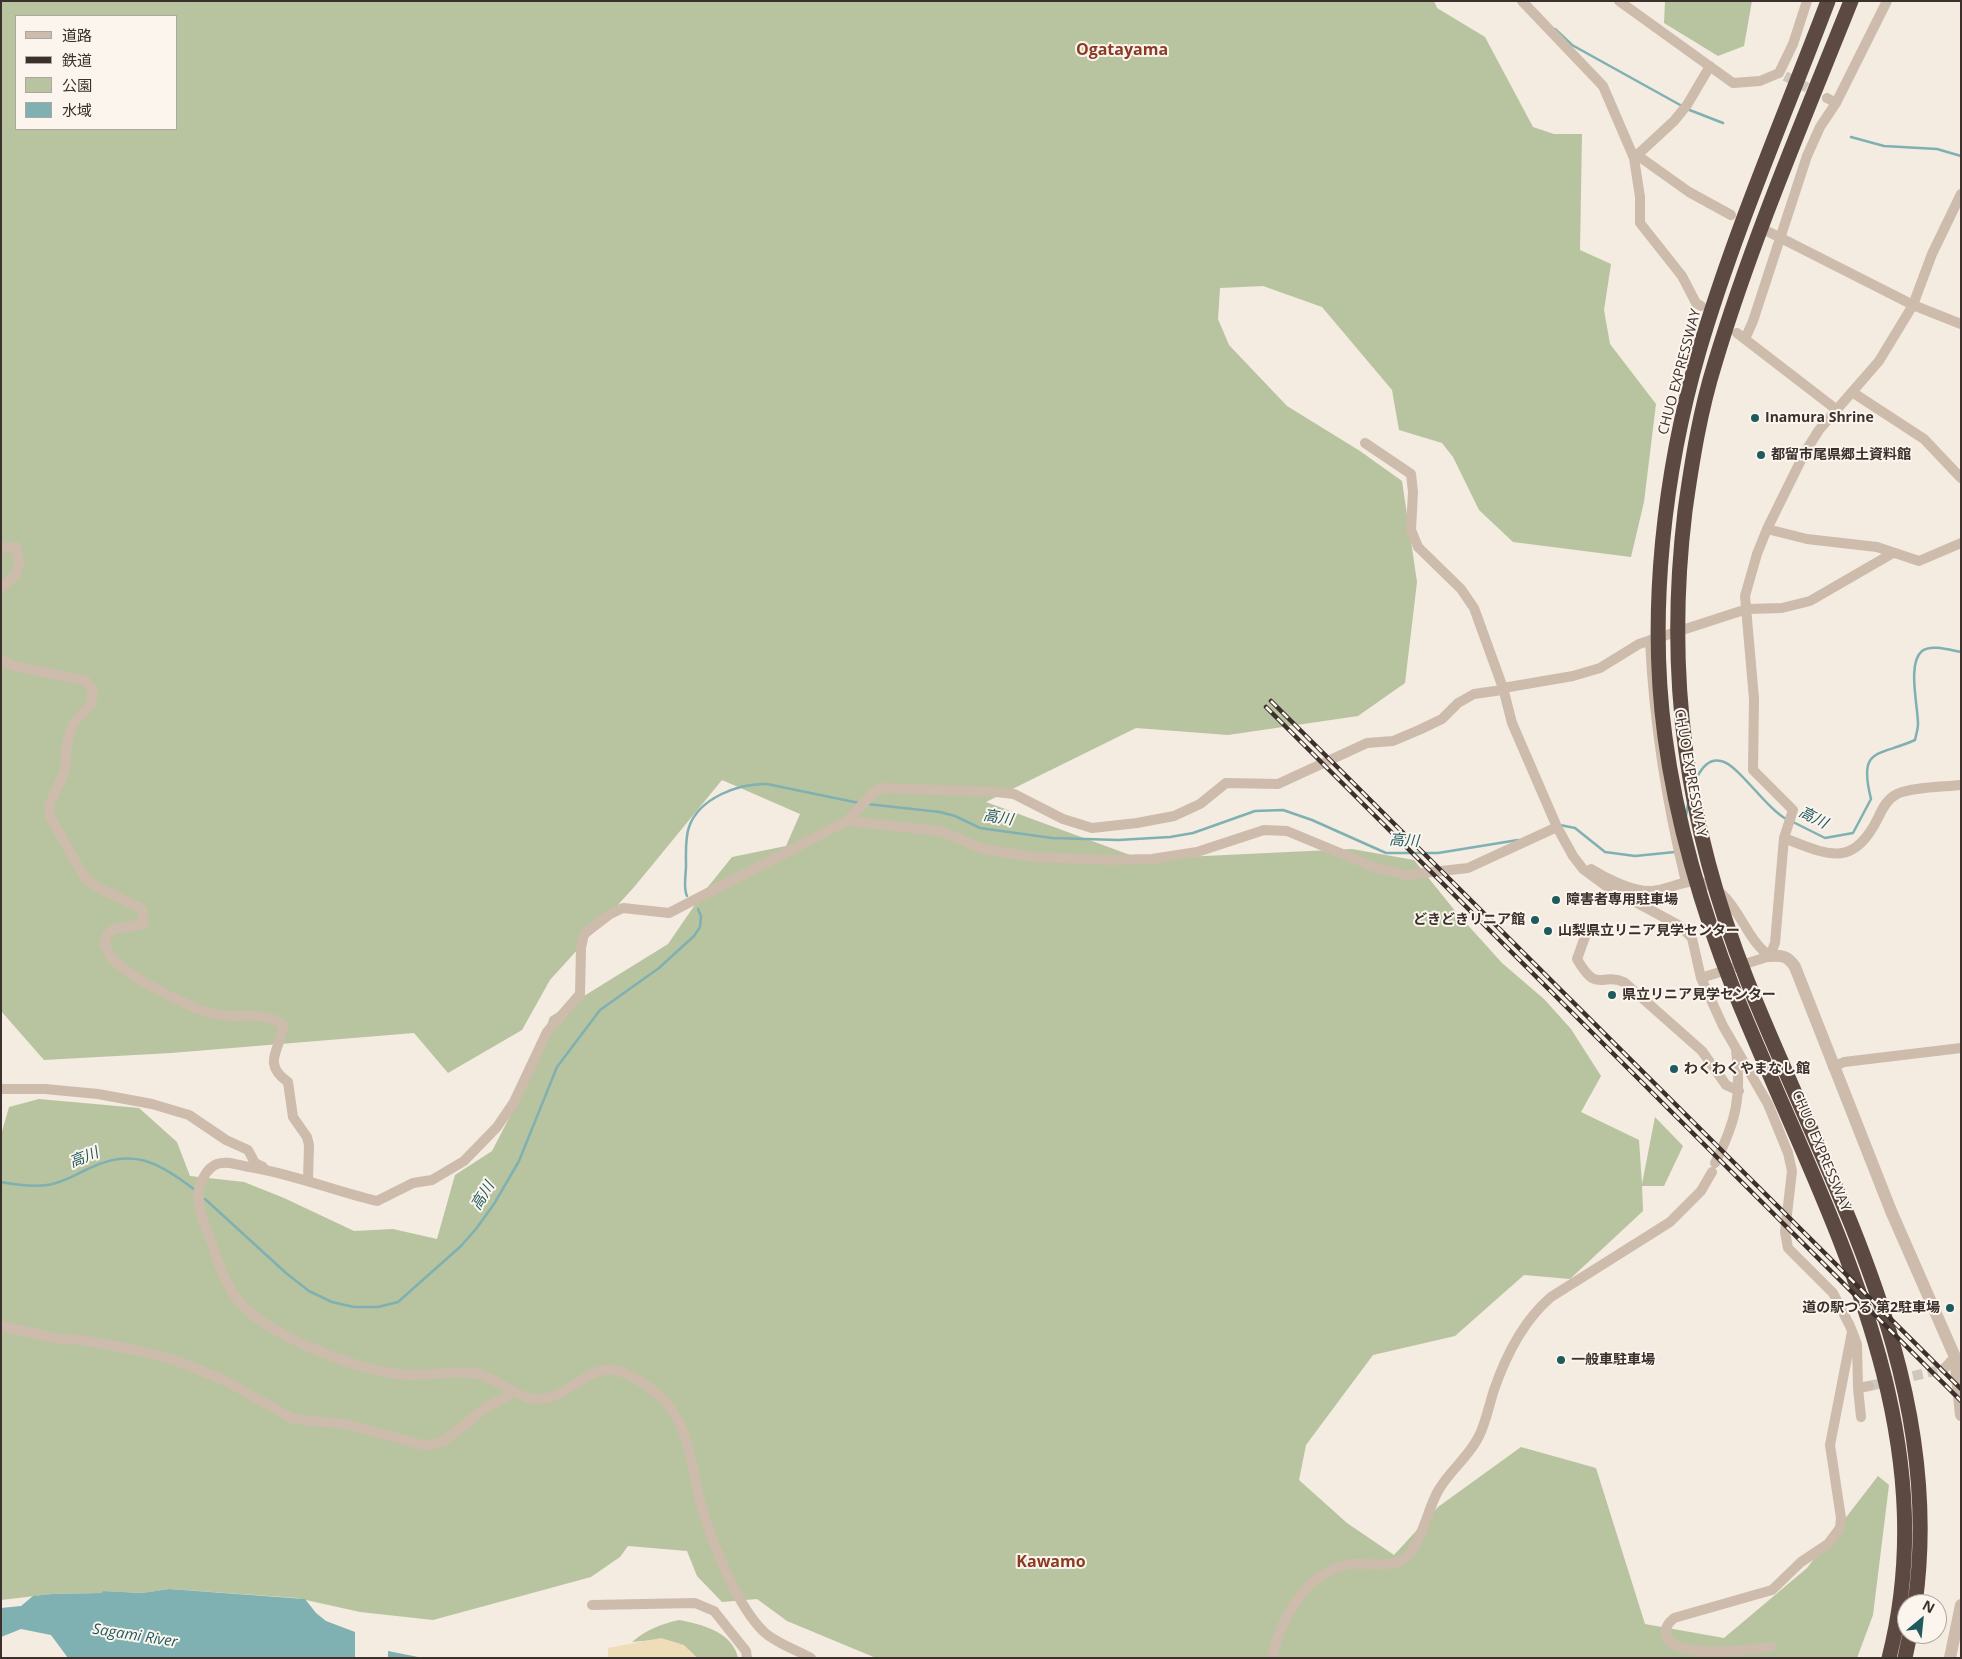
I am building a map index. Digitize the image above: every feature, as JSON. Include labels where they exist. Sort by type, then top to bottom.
[{"type":"highway","name":"CHUO EXPRESSWAY","points":[[1828,1],[1761,175],[1700,350],[1670,487],[1665,532],[1660,616],[1661,700],[1674,791],[1685,840],[1732,986],[1840,1238],[1882,1362],[1900,1460],[1904,1532],[1900,1602],[1889,1658]]},
{"type":"highway","name":"CHUO EXPRESSWAY","points":[[1851,1],[1782,173],[1714,365],[1703,408],[1688,487],[1682,540],[1678,614],[1678,687],[1686,763],[1714,884],[1748,982],[1858,1237],[1876,1285],[1898,1356],[1913,1428],[1921,1500],[1921,1541],[1916,1594]]},
{"type":"highway","points":[[1905,1658],[1908,1644]]},
{"type":"street","points":[[1522,1],[1604,86],[1636,157],[1640,222],[1682,276],[1696,303],[1701,306]]},
{"type":"street","points":[[1619,1],[1733,83],[1760,81],[1782,74],[1807,1]]},
{"type":"street","points":[[1837,410],[1741,336],[1753,321],[1808,156],[1831,100],[1886,1]]},
{"type":"street","points":[[1636,157],[1685,108],[1710,66]]},
{"type":"street","points":[[1636,157],[1689,192],[1731,215]]},
{"type":"street","points":[[1770,956],[1775,944],[1785,836],[1793,810],[1753,770],[1754,699],[1745,596],[1749,577],[1767,529],[1805,452],[1878,361],[1913,305],[1932,254],[1961,194]]},
{"type":"street","points":[[1769,232],[1913,305],[1961,324]]},
{"type":"street","points":[[1852,392],[1924,439],[1961,478]]},
{"type":"street","points":[[1365,443],[1411,474],[1413,492],[1411,530],[1418,547],[1461,589],[1474,608],[1512,723],[1558,827],[1573,856],[1583,869],[1606,886],[1687,931],[1692,938],[1701,978],[1768,1104],[1788,1153],[1792,1171],[1785,1232],[1788,1248],[1833,1293],[1857,1344],[1863,1387],[1861,1417]]},
{"type":"street","points":[[1767,529],[1807,539],[1877,547],[1920,562],[1961,543]]},
{"type":"street","points":[[1,548],[17,547],[17,555],[20,562],[15,575],[1,588]]},
{"type":"street","points":[[811,1658],[764,1632],[747,1610],[729,1576],[704,1514],[681,1424],[670,1406],[653,1390],[629,1375],[610,1369],[592,1374],[547,1399],[528,1398],[475,1373],[411,1375],[386,1373],[347,1363],[268,1324],[244,1307],[233,1294],[202,1218],[198,1196],[205,1173],[218,1164],[234,1163],[308,1180],[377,1201],[413,1183],[432,1180],[464,1161],[496,1127],[514,1102],[547,1032],[580,994],[581,948],[584,934],[610,914],[623,908],[669,913],[847,821],[875,791],[881,788],[1014,794],[1063,819],[1092,828],[1174,816],[1200,804],[1226,783],[1278,784],[1366,743],[1393,741],[1442,719],[1458,703],[1474,694],[1573,676],[1600,668],[1639,644],[1747,609],[1782,608],[1810,602],[1893,553]]},
{"type":"street","points":[[1650,640],[1656,732],[1676,843],[1686,882]]},
{"type":"street","points":[[1,660],[14,666],[86,681],[93,690],[91,704],[73,724],[67,743],[65,771],[49,805],[53,825],[85,878],[97,887],[142,909],[144,924],[114,929],[107,934],[104,944],[118,964],[173,996],[213,1014],[232,1017],[267,1016],[283,1026],[283,1036],[273,1055],[274,1066],[281,1077],[288,1082],[293,1117],[307,1137],[309,1145],[308,1180]]},
{"type":"street","points":[[1785,836],[1822,852],[1849,853],[1859,847],[1867,837],[1883,808],[1896,795],[1961,784]]},
{"type":"street","points":[[847,821],[940,831],[983,849],[1033,857],[1110,860],[1152,859],[1198,852],[1264,830],[1287,831],[1374,867],[1406,875],[1468,868],[1558,827]]},
{"type":"street","points":[[1573,856],[1595,871],[1637,889],[1651,891],[1686,882],[1704,882],[1727,900],[1738,913],[1761,950],[1770,956]]},
{"type":"street","points":[[1586,927],[1586,934],[1578,959],[1585,973],[1592,979],[1600,981],[1619,980],[1624,982],[1702,1051],[1726,1085],[1739,1091]]},
{"type":"street","points":[[1701,978],[1770,956],[1782,955],[1790,959],[1795,966],[1895,1221],[1958,1357],[1961,1415]]},
{"type":"street","points":[[1272,1658],[1277,1637],[1287,1616],[1314,1581],[1328,1571],[1348,1565],[1399,1563],[1410,1555],[1438,1491],[1472,1450],[1480,1435],[1505,1362],[1518,1336],[1539,1307],[1551,1297],[1670,1222],[1701,1191],[1713,1168],[1735,1114],[1739,1091],[1736,1046]]},
{"type":"street","points":[[1833,1067],[1844,1062],[1961,1048]]},
{"type":"street","points":[[1,1089],[45,1089],[98,1094],[152,1104],[189,1115],[226,1140],[248,1150],[254,1163],[266,1169]]},
{"type":"street","points":[[1,1326],[59,1338],[140,1351],[177,1361],[224,1380],[294,1419],[345,1424],[427,1446],[444,1441],[485,1408],[506,1397],[512,1391]]},
{"type":"street","points":[[1771,1647],[1708,1653],[1685,1652],[1669,1642],[1666,1635],[1666,1627],[1674,1618],[1772,1590],[1800,1562],[1834,1537],[1840,1528],[1841,1518],[1830,1445],[1852,1332]]},
{"type":"street","points":[[1944,1369],[1958,1357]]},
{"type":"street","points":[[592,1606],[695,1603],[714,1611],[746,1652],[747,1658]]},
{"type":"street","points":[[1950,1658],[1961,1605]]},
{"type":"green space","points":[[1,1],[1434,1],[1437,8],[1485,37],[1533,127],[1554,134],[1582,134],[1580,250],[1611,264],[1604,310],[1610,344],[1656,404],[1644,502],[1631,557],[1513,542],[1479,510],[1453,457],[1442,443],[1399,430],[1392,390],[1322,307],[1263,286],[1220,288],[1218,319],[1229,345],[1287,406],[1360,451],[1402,481],[1417,582],[1405,683],[1358,716],[1228,735],[1136,728],[986,802],[1141,859],[1352,849],[1414,860],[1456,912],[1502,963],[1544,999],[1571,1029],[1601,1076],[1581,1112],[1639,1140],[1642,1184],[1655,1117],[1683,1146],[1664,1186],[1642,1186],[1643,1211],[1570,1279],[1524,1275],[1455,1336],[1373,1355],[1306,1445],[1299,1480],[1347,1523],[1394,1555],[1438,1507],[1521,1447],[1596,1468],[1645,1624],[1724,1638],[1807,1568],[1878,1476],[1889,1485],[1873,1615],[1857,1658],[876,1658],[787,1621],[757,1599],[722,1602],[697,1576],[687,1551],[628,1546],[620,1557],[591,1577],[433,1620],[360,1612],[297,1598],[169,1589],[142,1593],[103,1591],[101,1593],[52,1594],[1,1600],[1,1135],[9,1107],[39,1099],[139,1108],[177,1142],[190,1176],[244,1182],[284,1198],[354,1231],[393,1229],[437,1239],[455,1175],[492,1151],[519,1099],[550,1017],[668,944],[703,893],[732,857],[786,846],[800,814],[722,780],[635,886],[550,980],[522,1030],[448,1073],[414,1033],[171,1053],[44,1060],[1,1011]]},
{"type":"green space","points":[[1665,1],[1752,1],[1744,46],[1718,56],[1664,23]]},
{"type":"green space","points":[[679,1620],[706,1627],[723,1636],[735,1649],[738,1658],[697,1658],[690,1651],[675,1642],[651,1640],[632,1642],[654,1628]]},
{"type":"sand","points":[[661,1638],[684,1645],[697,1658],[608,1658],[608,1648]]},
{"type":"water","name":"Sagami River","points":[[169,1589],[305,1599],[316,1613],[326,1621],[355,1632],[355,1658],[68,1658],[51,1635],[21,1629],[1,1637],[1,1608],[21,1606],[33,1596],[101,1593],[103,1591],[142,1593]]},
{"type":"water","points":[[388,1651],[423,1658],[388,1658]]},
{"type":"waterway","points":[[1555,29],[1572,45],[1682,106]]},
{"type":"waterway","points":[[1687,109],[1723,123]]},
{"type":"waterway","points":[[1851,137],[1884,146],[1937,149],[1961,156]]},
{"type":"waterway","name":"高川","points":[[1793,822],[1825,838],[1853,833],[1871,799],[1867,770],[1869,762],[1881,752],[1915,740],[1918,724],[1914,675],[1918,657],[1922,651],[1930,648],[1961,652]]},
{"type":"waterway","name":"高川","points":[[1697,777],[1709,762],[1717,760],[1728,764],[1771,807],[1788,820]]},
{"type":"waterway","name":"高川","points":[[687,896],[685,885],[686,846],[689,827],[701,808],[721,794],[744,786],[767,784],[859,803]]},
{"type":"waterway","name":"高川","points":[[867,804],[940,812],[955,816],[980,828],[1052,838],[1118,840],[1170,837],[1193,833],[1255,811],[1283,810],[1312,820],[1386,853],[1438,853],[1518,840]]},
{"type":"waterway","name":"高川","points":[[1686,816],[1688,804]]},
{"type":"waterway","name":"高川","points":[[1560,825],[1575,828],[1605,852],[1635,856],[1675,852]]},
{"type":"waterway","name":"高川","points":[[205,1199],[286,1273],[309,1291],[332,1302],[354,1307],[378,1307],[398,1302],[461,1246],[476,1229],[494,1204],[519,1161],[557,1067],[600,1010],[659,968],[694,936],[700,927],[701,916],[698,909]]},
{"type":"waterway","name":"高川","points":[[1,1182],[36,1186],[53,1184],[105,1162],[133,1159],[146,1161],[158,1166],[195,1190]]},
{"type":"tunnel","points":[[1785,76],[1827,98]]},
{"type":"tunnel","points":[[1869,1386],[1944,1369]]},
{"type":"railway","points":[[1271,701],[1961,1389]]},
{"type":"railway","points":[[1266,707],[1961,1401]]},
{"type":"place","name":"Inamura Shrine","points":[[1755,418]]},
{"type":"place","name":"都留市尾県郷土資料館","points":[[1761,455]]},
{"type":"place","name":"障害者専用駐車場","points":[[1556,900]]},
{"type":"place","name":"どきどきリニア館","points":[[1535,920]]},
{"type":"place","name":"山梨県立リニア見学センター","points":[[1548,931]]},
{"type":"place","name":"県立リニア見学センター","points":[[1612,995]]},
{"type":"place","name":"わくわくやまなし館","points":[[1674,1069]]},
{"type":"place","name":"道の駅つる 第2駐車場","points":[[1950,1308]]},
{"type":"place","name":"一般車駐車場","points":[[1561,1360]]},
{"type":"district","name":"Ogatayama","points":[[1122,50]]},
{"type":"district","name":"Kawamo","points":[[1051,1562]]}]
